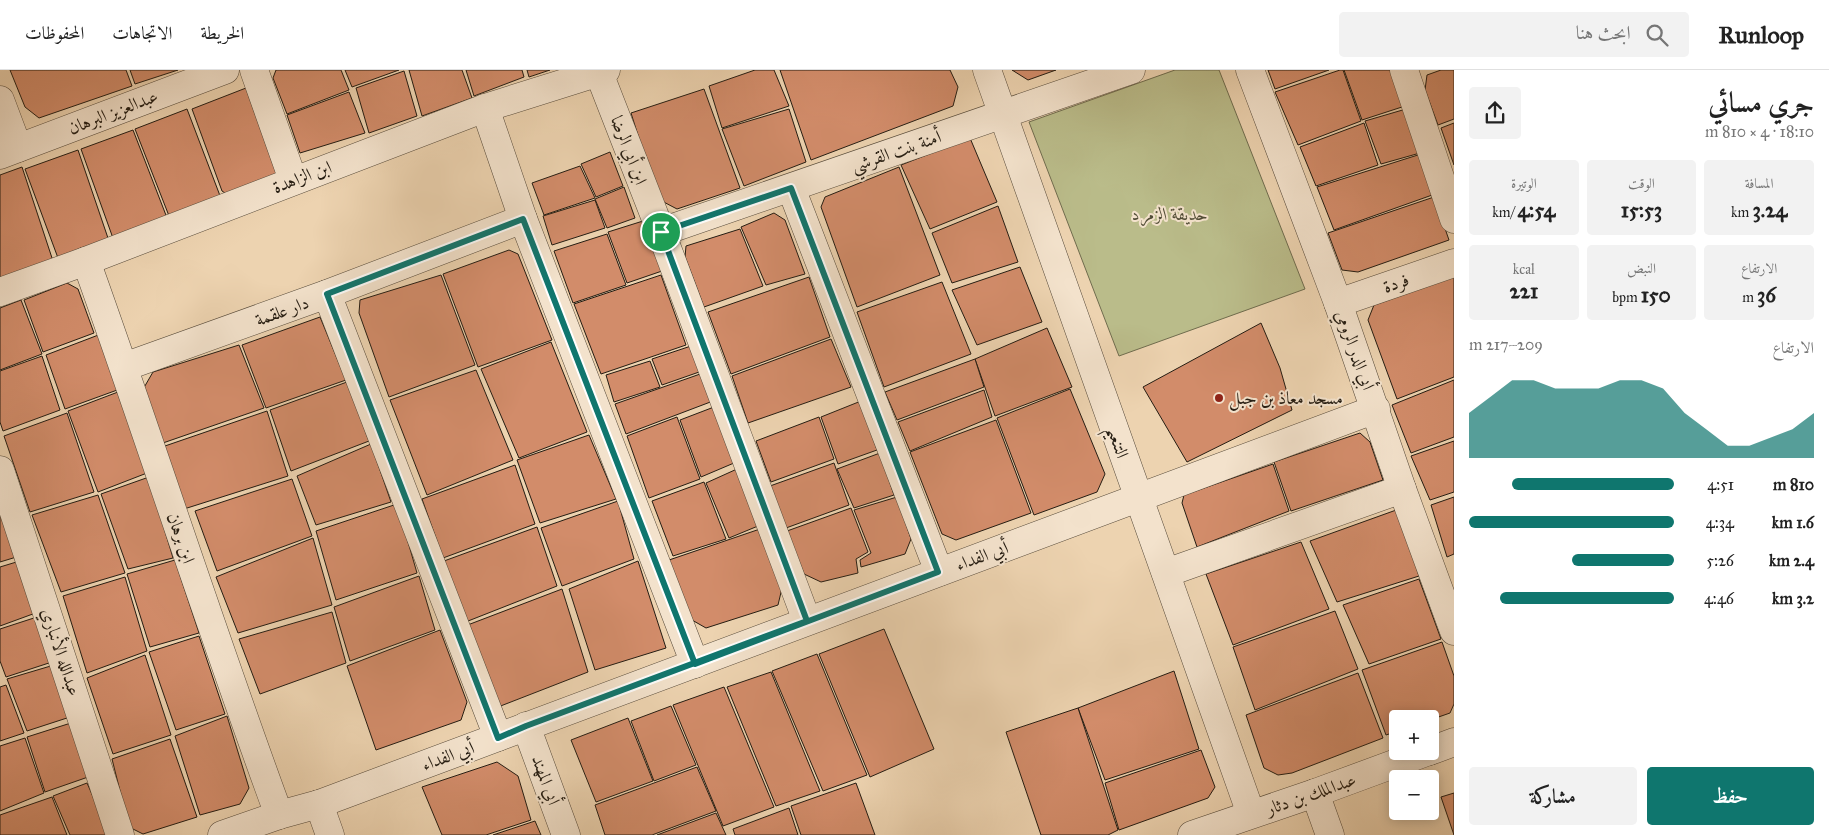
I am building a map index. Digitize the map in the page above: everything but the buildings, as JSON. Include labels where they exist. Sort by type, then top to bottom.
[{"type":"street","name":"عبدالعزيز البرهان","points":[[9,151],[226,70]]},
{"type":"street","points":[[254,70],[293,180]]},
{"type":"street","name":"التنعيم","points":[[987,70],[1251,814]]},
{"type":"street","name":"أمنة بنت القرشي","points":[[661,232],[1131,70]]},
{"type":"street","name":"أبي الدر الرومي","points":[[1250,70],[1338,303],[1402,489],[1454,631]]},
{"type":"street","points":[[1404,70],[1454,219]]},
{"type":"street","name":"ابن الزاهدة","points":[[0,292],[86,261],[293,180],[485,108],[602,71]]},
{"type":"street","name":"ابن أبي الرضا","points":[[602,71],[807,621]]},
{"type":"street","points":[[0,100],[9,151]]},
{"type":"street","points":[[485,108],[523,219],[695,664]]},
{"type":"street","points":[[791,188],[938,572]]},
{"type":"street","name":"دار علقمة","points":[[124,367],[327,294],[523,219]]},
{"type":"street","name":"ابن برهان","points":[[86,261],[124,367],[233,690],[279,815]]},
{"type":"street","name":"فردة","points":[[1338,303],[1454,263]]},
{"type":"street","points":[[327,294],[498,738]]},
{"type":"street","name":"أبي الفداء","points":[[222,835],[279,815],[319,804],[498,738],[1376,409]]},
{"type":"street","name":"عبدالله الأنباري","points":[[1,473],[120,835]]},
{"type":"street","points":[[1166,573],[1402,489]]},
{"type":"street","name":"أبي المهند","points":[[526,726],[566,835]]},
{"type":"street","name":"عبدالملك بن دثار","points":[[1439,747],[1454,742]]},
{"type":"street","name":"عبدالملك بن دثار","points":[[1192,835],[1405,760]]},
{"type":"street","points":[[1315,793],[1330,835]]},
{"type":"street","points":[[319,804],[330,835]]},
{"type":"green space","name":"حديقة الزمرد","points":[[1175,70],[1219,70],[1305,289],[1119,356],[1029,122]]},
{"type":"place","name":"مسجد معاذ بن جبل","points":[[1219,398]]},
{"type":"route","points":[[661,232],[791,188],[938,572],[695,664],[523,219],[327,294],[498,738],[526,726],[695,664],[807,621],[661,232]]}]
